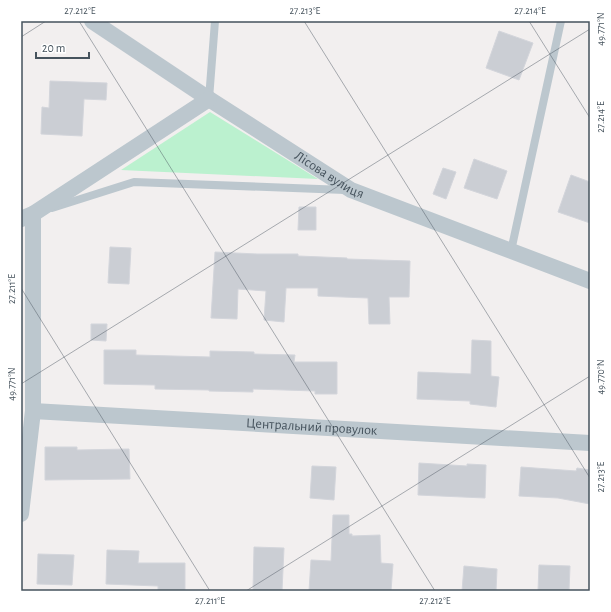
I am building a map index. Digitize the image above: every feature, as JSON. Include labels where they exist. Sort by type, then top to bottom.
[{"type":"street","name":"Лісова вулиця","points":[[92,21],[209,99],[351,190],[590,281]]},
{"type":"street","points":[[21,514],[32,411],[27,216],[209,99]]},
{"type":"street","name":"Центральний провулок","points":[[32,411],[590,443]]},
{"type":"lane","points":[[209,99],[216,21]]},
{"type":"lane","points":[[511,251],[561,21]]},
{"type":"lane","points":[[27,216],[134,182],[351,190]]},
{"type":"green space","points":[[210,112],[318,179],[121,170]]},
{"type":"building","points":[[499,31],[533,43],[519,80],[486,68]]},
{"type":"building","points":[[50,81],[107,83],[106,100],[84,99],[82,136],[41,134],[42,107],[49,108]]},
{"type":"building","points":[[474,159],[507,171],[497,199],[464,188]]},
{"type":"building","points":[[443,168],[456,172],[446,199],[433,194]]},
{"type":"building","points":[[571,175],[590,182],[590,223],[558,212]]},
{"type":"building","points":[[299,207],[316,207],[316,230],[298,230]]},
{"type":"building","points":[[110,247],[131,248],[129,284],[108,283]]},
{"type":"building","points":[[215,252],[298,254],[298,256],[410,261],[409,297],[389,297],[390,324],[369,324],[368,298],[318,296],[318,288],[286,288],[284,322],[264,320],[266,291],[238,289],[237,319],[211,318]]},
{"type":"building","points":[[91,324],[107,324],[106,341],[91,340]]},
{"type":"building","points":[[472,340],[491,341],[491,376],[499,377],[496,407],[470,404],[470,401],[417,399],[418,372],[471,374]]},
{"type":"building","points":[[104,350],[136,350],[136,355],[210,357],[210,351],[254,352],[254,354],[295,355],[294,362],[337,362],[337,394],[315,394],[315,391],[253,389],[253,392],[155,389],[155,385],[104,384]]},
{"type":"building","points":[[45,447],[77,447],[77,450],[129,449],[130,479],[45,480]]},
{"type":"building","points":[[419,463],[467,466],[467,464],[486,465],[485,498],[418,495]]},
{"type":"building","points":[[312,466],[336,467],[334,500],[310,498]]},
{"type":"building","points":[[521,467],[576,471],[577,468],[590,470],[590,504],[558,498],[519,496]]},
{"type":"building","points":[[333,515],[349,515],[349,534],[352,534],[352,536],[380,535],[381,563],[393,564],[391,591],[309,591],[311,560],[331,561]]},
{"type":"building","points":[[254,547],[284,548],[282,591],[253,591]]},
{"type":"building","points":[[107,550],[139,551],[138,563],[185,563],[185,591],[158,591],[158,586],[106,584]]},
{"type":"building","points":[[38,554],[74,555],[72,585],[37,584]]},
{"type":"building","points":[[539,565],[570,566],[569,591],[538,591]]},
{"type":"building","points":[[464,566],[497,569],[496,591],[462,591]]}]
